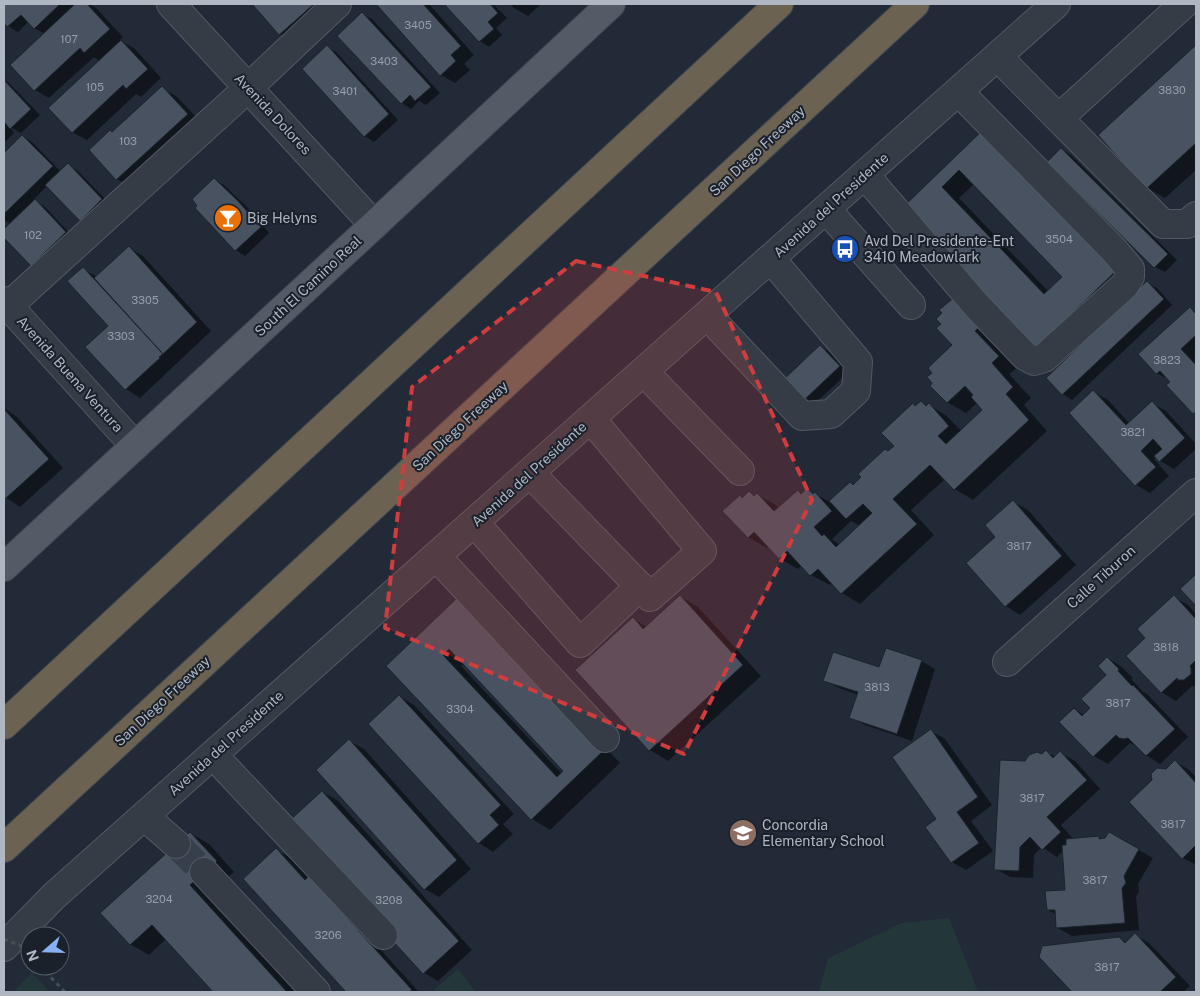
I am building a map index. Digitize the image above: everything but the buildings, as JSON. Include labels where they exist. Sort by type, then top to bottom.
[{"type":"highway","points":[[4,725],[779,4]]},
{"type":"highway","name":"San Diego Freeway","points":[[4,848],[916,4]]},
{"type":"main road","name":"South El Camino Real","points":[[4,568],[611,4]]},
{"type":"street","name":"Avenida Dolores","points":[[170,4],[374,225]]},
{"type":"street","points":[[5,306],[248,88],[337,4]]},
{"type":"street","name":"Avenida del Presidente","points":[[4,947],[54,896],[1056,4]]},
{"type":"street","points":[[1058,118],[1184,4]]},
{"type":"street","points":[[998,56],[1163,224],[1187,224],[1196,216]]},
{"type":"street","points":[[865,174],[977,306],[1025,356],[1034,361],[1044,358],[1124,286],[1130,278],[1130,269],[1113,248],[958,92]]},
{"type":"street","points":[[826,209],[911,305]]},
{"type":"street","points":[[707,315],[802,416],[831,414],[856,391],[858,362],[770,259]]},
{"type":"street","name":"Avenida Buena Ventura","points":[[5,306],[135,446]]},
{"type":"street","points":[[644,372],[740,471]]},
{"type":"street","points":[[530,473],[650,597],[702,551],[591,419]]},
{"type":"street","name":"Calle Tiburon","points":[[1006,662],[1196,493]]},
{"type":"street","points":[[474,522],[580,643],[640,586]]},
{"type":"street","points":[[436,556],[605,738]]},
{"type":"street","points":[[213,755],[382,935]]},
{"type":"street","points":[[144,816],[176,844]]},
{"type":"street","points":[[204,872],[316,992]]},
{"type":"path","points":[[4,939],[20,946]]},
{"type":"path","points":[[50,976],[65,992]]},
{"type":"highlighted area","points":[[576,261],[716,292],[812,500],[684,754],[385,628],[412,387]]},
{"type":"shaded area","points":[[949,918],[978,992],[819,992],[828,958],[902,923]]},
{"type":"shaded area","points":[[458,969],[476,992],[432,992]]},
{"type":"shaded area","points":[[29,976],[35,976],[50,992],[13,992]]},
{"type":"tunnel","points":[[176,844],[204,872]]},
{"type":"place","name":"Big Helyns","points":[[228,218]]},
{"type":"place","name":"Avd Del Presidente-Ent 3410 Meadowlark","points":[[845,249]]},
{"type":"place","name":"Concordia Elementary School","points":[[743,833]]}]
